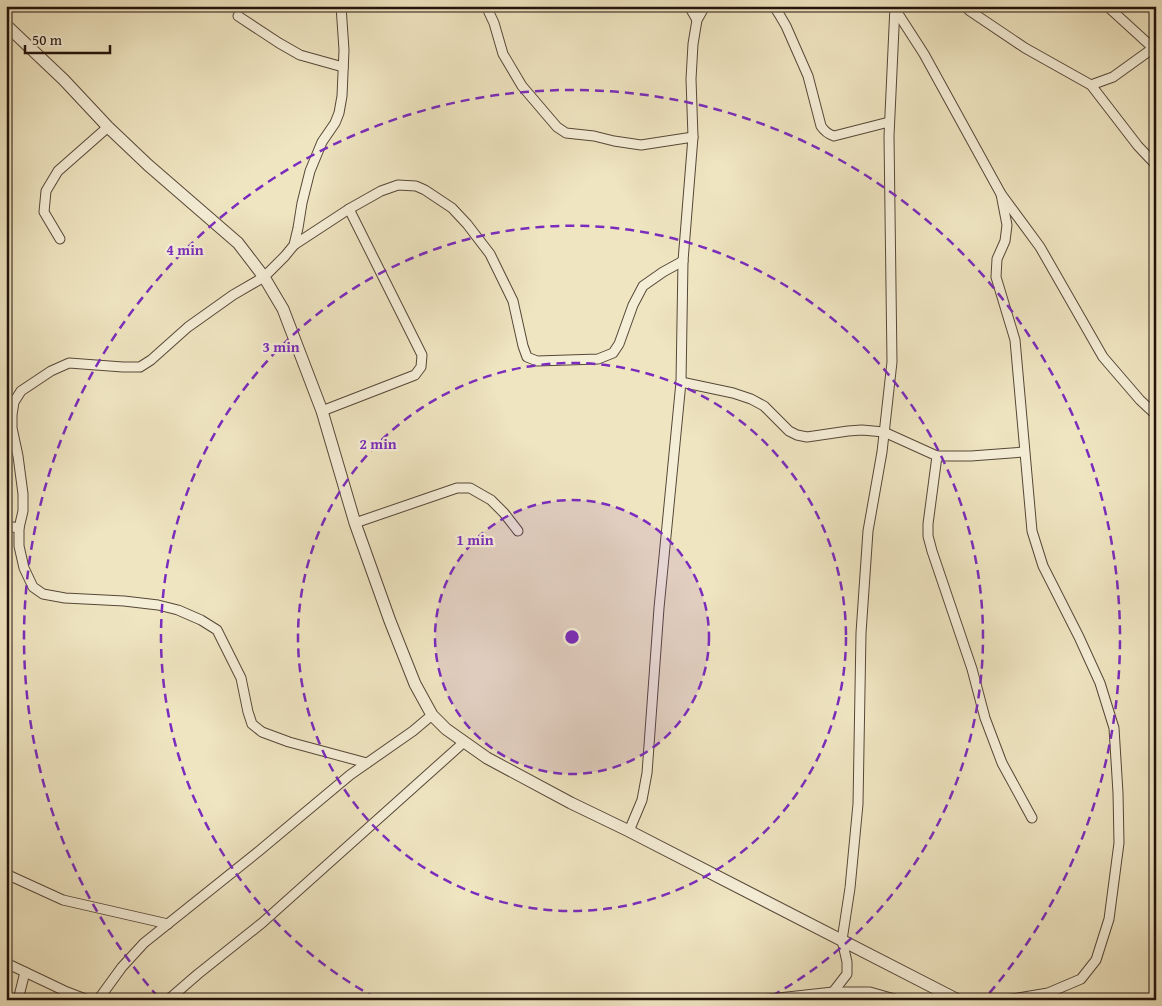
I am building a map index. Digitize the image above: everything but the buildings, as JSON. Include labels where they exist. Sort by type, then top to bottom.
[{"type":"street","points":[[294,245],[310,171],[322,142],[339,113],[342,96],[344,50],[341,6]]},
{"type":"street","points":[[486,6],[494,24],[503,54],[522,86],[557,127],[566,133],[641,144],[693,137]]},
{"type":"street","points":[[689,6],[697,20]]},
{"type":"street","points":[[629,831],[642,800],[647,773],[659,608],[681,382],[683,262],[693,137],[691,80],[693,44],[697,20],[705,6]]},
{"type":"street","points":[[774,6],[786,26],[808,76],[821,126],[824,130],[834,136],[889,122]]},
{"type":"street","points":[[965,6],[1026,48],[1091,85],[1138,146],[1156,165]]},
{"type":"street","points":[[1091,85],[1113,77],[1154,47],[1107,6]]},
{"type":"street","points":[[832,996],[846,974],[847,962],[842,940],[850,888],[858,804],[861,633],[868,531],[882,452],[892,362],[888,136],[895,7]]},
{"type":"street","points":[[895,7],[924,54],[1001,194],[1040,247],[1103,357],[1140,400],[1156,415]]},
{"type":"street","points":[[238,16],[279,44],[300,55],[343,67]]},
{"type":"street","points":[[6,25],[64,80],[108,127],[238,243],[264,277],[283,309],[322,411],[355,523],[390,621],[415,684],[432,715],[446,729],[486,758],[537,786],[629,831],[958,1000]]},
{"type":"street","points":[[60,239],[44,212],[46,192],[58,171],[108,127]]},
{"type":"street","points":[[367,763],[289,742],[262,732],[252,724],[241,678],[217,630],[201,620],[158,604],[64,598],[42,594],[33,587],[24,568],[19,546],[23,494],[12,428],[14,402],[21,391],[51,371],[69,363],[124,367],[140,366],[151,360],[188,327],[264,277],[294,245],[381,190],[398,185],[416,186],[425,190],[452,208],[467,224],[490,254],[514,301],[523,346],[527,356],[537,361],[598,359],[613,353],[619,344],[633,304],[643,286],[662,272],[683,262]]},
{"type":"street","points":[[1001,194],[1007,225],[1005,241],[997,259],[996,277],[1014,340],[1032,531],[1043,566],[1100,683],[1114,728],[1119,843],[1109,919],[1096,960],[1081,979],[1048,993],[1006,1000]]},
{"type":"street","points":[[322,411],[415,374],[422,367],[422,355],[349,209]]},
{"type":"street","points":[[681,382],[733,393],[751,399],[764,406],[789,430],[797,435],[808,437],[862,430],[884,432],[937,456],[971,456],[1024,452]]},
{"type":"street","points":[[937,456],[928,536],[972,669],[988,727],[1002,763],[1032,818]]},
{"type":"street","points":[[355,523],[457,488],[470,488],[491,500],[518,531]]},
{"type":"street","points":[[6,526],[19,528]]},
{"type":"street","points":[[98,1000],[122,967],[168,924],[367,763],[432,715]]},
{"type":"street","points":[[168,1000],[262,923],[464,742]]},
{"type":"street","points":[[6,874],[63,900],[168,924]]},
{"type":"street","points":[[6,963],[65,996],[88,1000]]},
{"type":"street","points":[[18,1000],[25,972]]},
{"type":"street","points":[[761,1000],[870,992],[893,999]]}]
